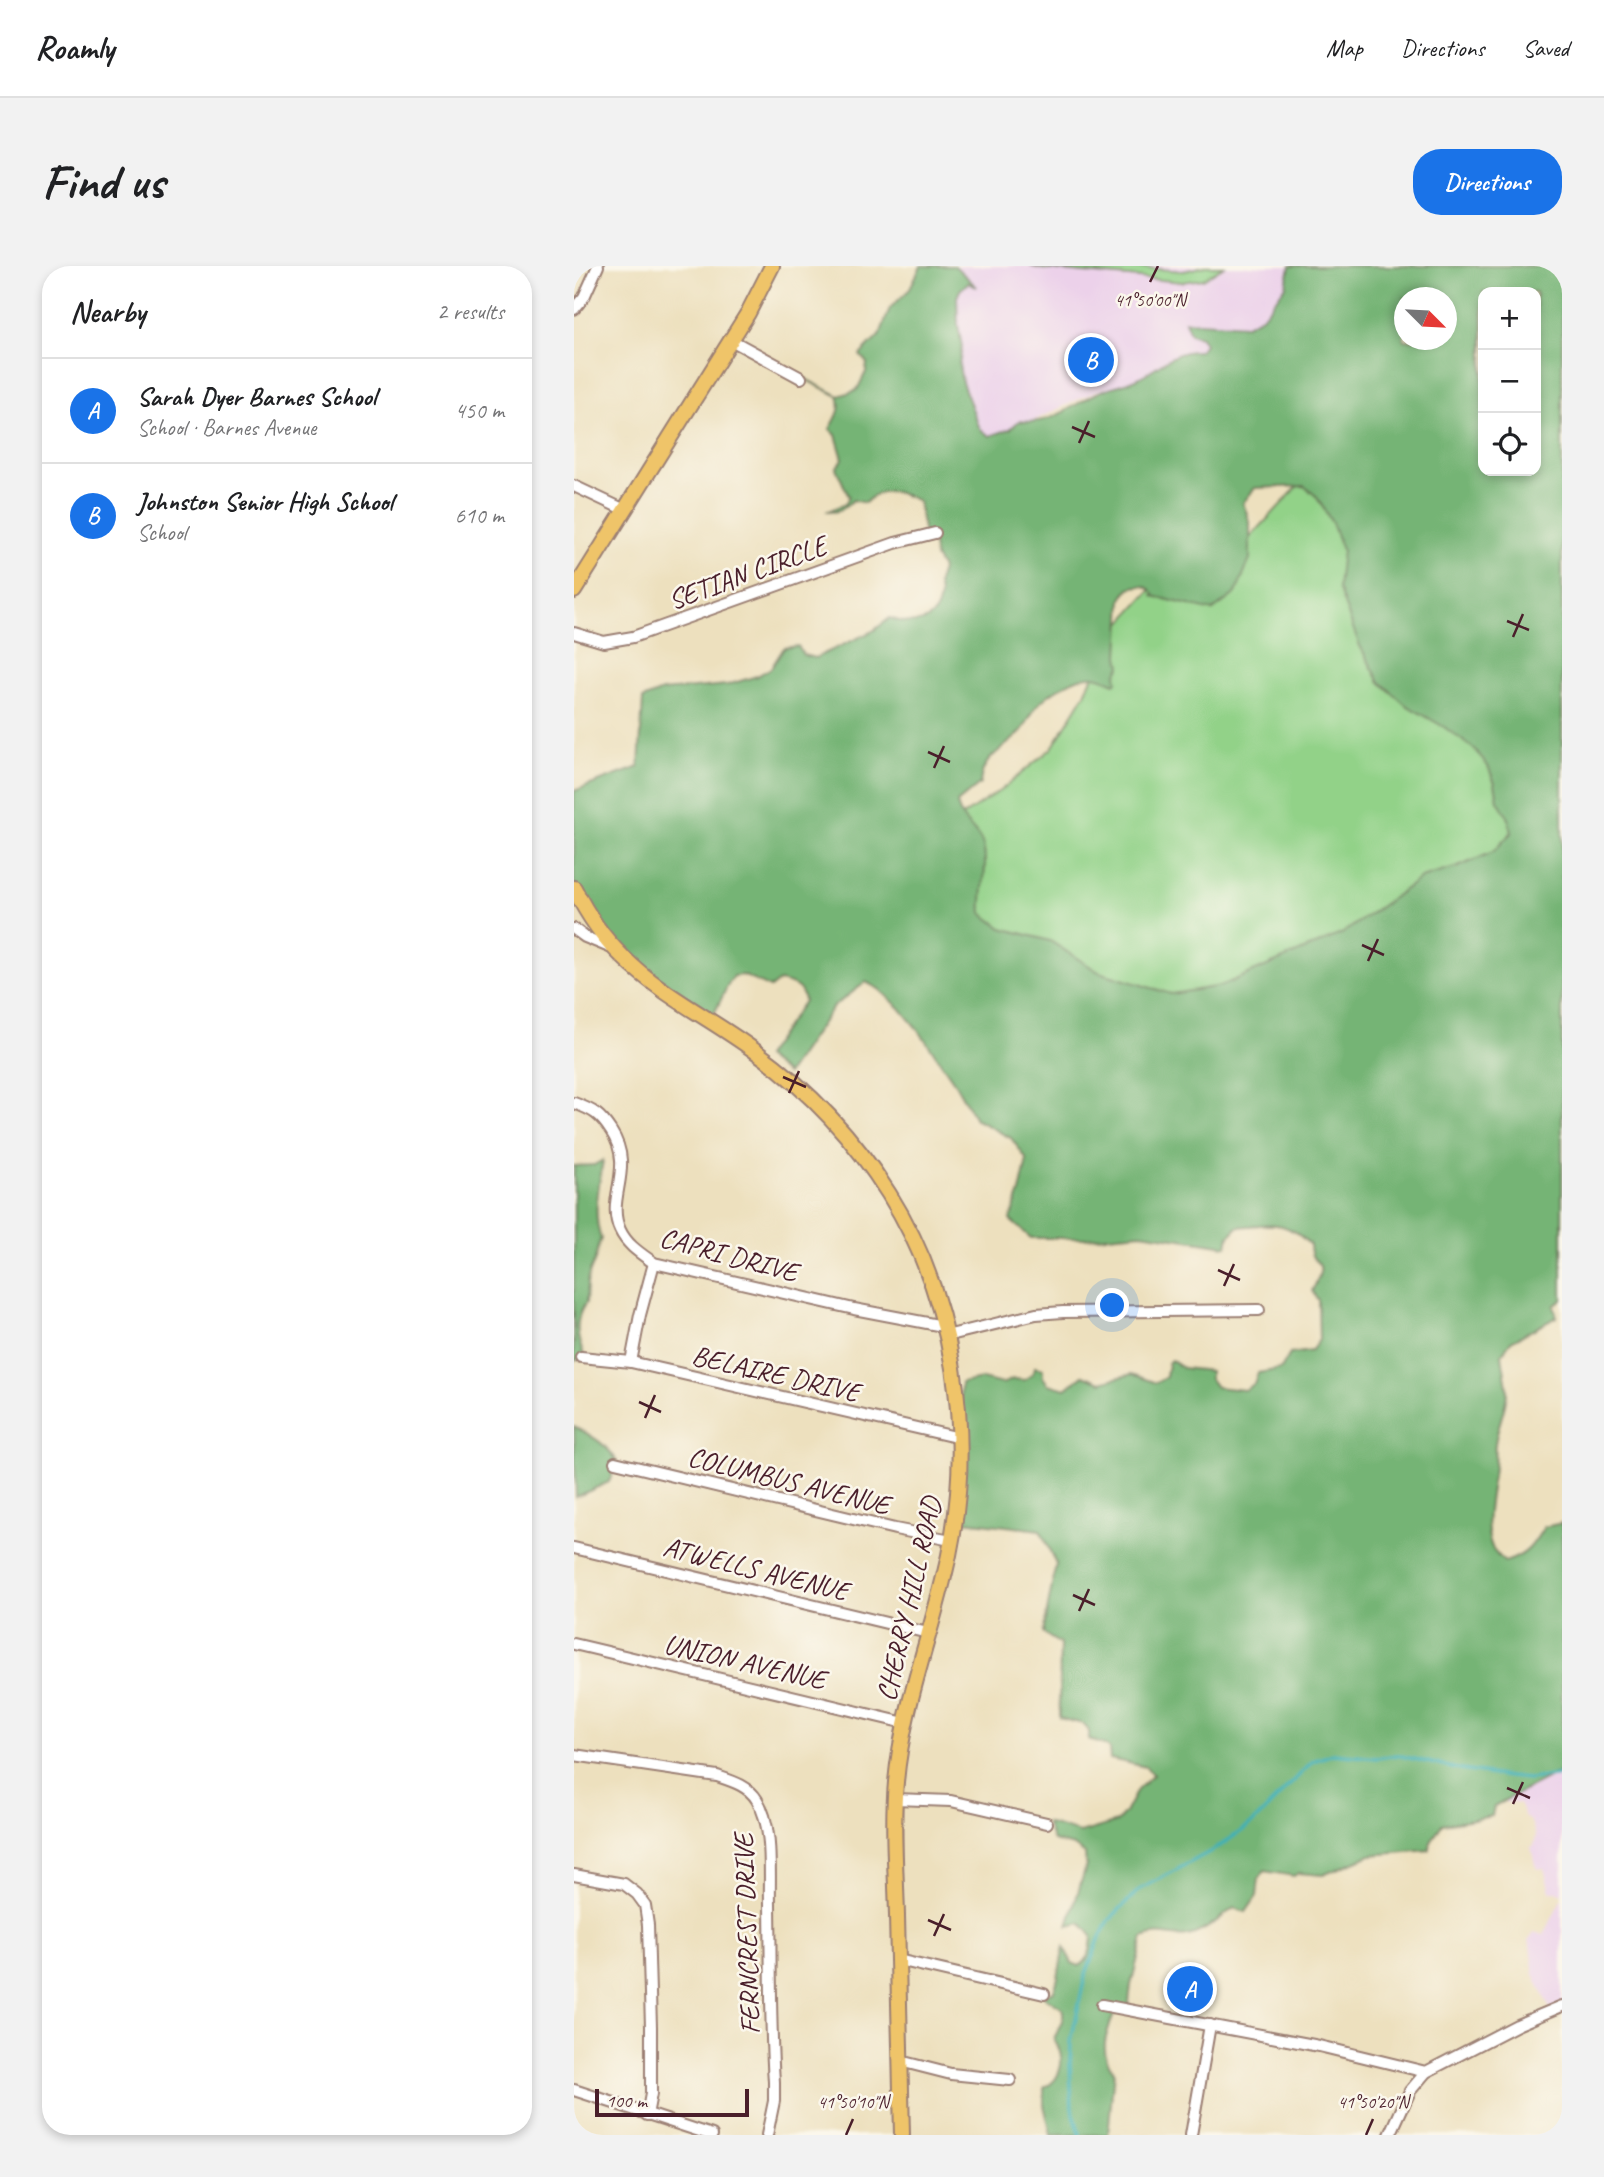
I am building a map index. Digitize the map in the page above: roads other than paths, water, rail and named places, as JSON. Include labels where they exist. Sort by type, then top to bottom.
[{"type":"main road","points":[[574,591],[748,313],[772,266]]},
{"type":"main road","name":"CHERRY HILL ROAD","points":[[574,888],[616,950],[632,965],[677,999],[753,1049],[787,1075],[831,1117],[866,1162],[900,1213],[927,1273],[945,1331],[959,1416],[960,1482],[951,1540],[905,1723],[895,1799],[902,2135]]},
{"type":"street","points":[[574,309],[584,297],[598,266]]},
{"type":"street","points":[[731,340],[800,378]]},
{"type":"street","points":[[574,486],[625,510]]},
{"type":"street","name":"SETIAN CIRCLE","points":[[574,634],[604,642],[633,636],[895,543],[935,533]]},
{"type":"street","points":[[574,929],[585,937],[616,950]]},
{"type":"street","name":"CAPRI DRIVE","points":[[574,1103],[594,1110],[619,1143],[623,1171],[615,1211],[619,1228],[632,1247],[654,1263],[945,1331]]},
{"type":"street","points":[[631,1362],[639,1315],[654,1263]]},
{"type":"street","points":[[945,1331],[1036,1314],[1063,1312],[1259,1310]]},
{"type":"street","name":"BELAIRE DRIVE","points":[[581,1357],[631,1362],[960,1438]]},
{"type":"street","name":"COLUMBUS AVENUE","points":[[615,1462],[951,1540]]},
{"type":"street","name":"ATWELLS AVENUE","points":[[574,1548],[928,1633]]},
{"type":"street","name":"UNION AVENUE","points":[[574,1644],[905,1723]]},
{"type":"street","name":"FERNCREST DRIVE","points":[[574,1755],[717,1776],[737,1783],[753,1793],[763,1810],[767,1824],[769,1873],[774,2081],[774,2101],[768,2135]]},
{"type":"street","points":[[895,1799],[951,1801],[1048,1823]]},
{"type":"street","points":[[574,1875],[624,1884],[645,1905],[651,2027],[651,2094],[647,2115]]},
{"type":"street","points":[[898,1960],[1044,1994]]},
{"type":"street","points":[[1102,2005],[1319,2046],[1426,2072]]},
{"type":"street","points":[[1390,2135],[1410,2091],[1426,2072],[1492,2037],[1562,2006]]},
{"type":"street","points":[[1191,2135],[1210,2025]]},
{"type":"street","points":[[900,2061],[951,2074],[1010,2080]]},
{"type":"street","points":[[574,2090],[712,2135]]},
{"type":"waterway","points":[[1080,2135],[1072,2108],[1070,2065],[1071,2041],[1085,1976],[1110,1919],[1139,1890],[1217,1848],[1253,1823],[1313,1761],[1333,1754],[1377,1758],[1397,1755],[1461,1770],[1529,1779],[1562,1775]]},
{"type":"place","name":"Johnston Senior High School","points":[[1091,360]]},
{"type":"place","name":"Sarah Dyer Barnes School","points":[[1190,1989]]}]
